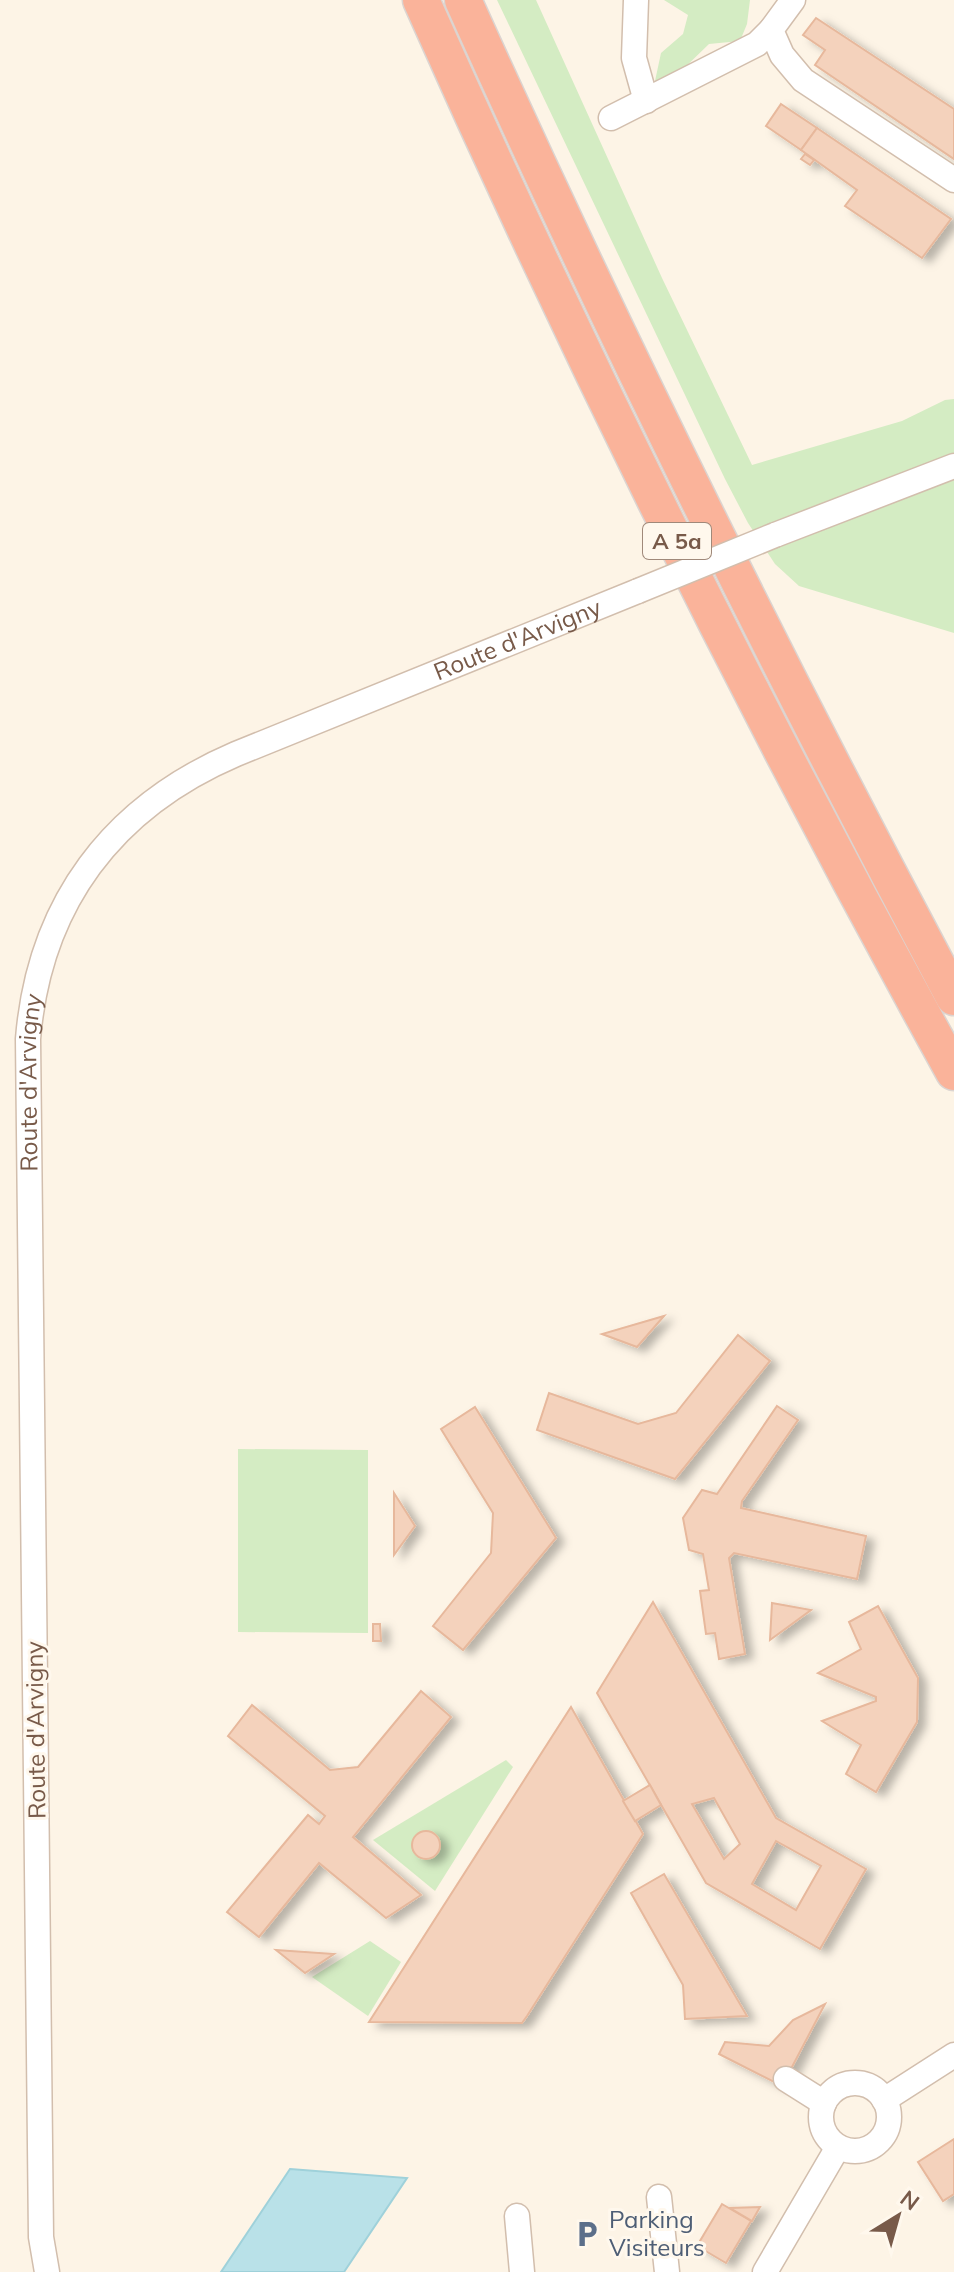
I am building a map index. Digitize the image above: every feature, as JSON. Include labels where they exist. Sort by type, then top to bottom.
[{"type":"highway","name":"A 5a","points":[[421,0],[543,267],[647,481],[786,758],[954,1072]]},
{"type":"highway","name":"A 5a","points":[[463,0],[572,244],[683,475],[809,724],[954,997]]},
{"type":"street","points":[[636,0],[634,58],[646,101]]},
{"type":"street","points":[[611,118],[757,44],[793,0]]},
{"type":"street","points":[[771,30],[782,55],[803,80],[954,180]]},
{"type":"street","name":"Route d'Arvigny","points":[[47,2272],[41,2237],[28,1039],[37,977],[58,918],[86,869],[128,820],[174,785],[236,754],[775,535],[954,466]]},
{"type":"street","points":[[884,2100],[954,2055]]},
{"type":"street","points":[[786,2079],[824,2103]]},
{"type":"street","points":[[850,2084],[872,2088],[884,2100],[889,2122],[881,2139],[861,2151],[838,2147],[824,2133],[821,2123],[824,2103],[838,2088],[850,2084]]},
{"type":"street","points":[[765,2272],[838,2147]]},
{"type":"street","points":[[659,2197],[667,2272]]},
{"type":"street","points":[[517,2216],[522,2272]]},
{"type":"green space","points":[[497,0],[536,0],[662,278],[752,465],[902,421],[945,400],[954,399],[954,633],[799,586],[775,564],[748,523],[725,479]]},
{"type":"green space","points":[[664,0],[750,0],[747,24],[740,41],[709,44],[677,75],[655,81],[661,53],[683,34],[688,15]]},
{"type":"green space","points":[[238,1449],[368,1450],[368,1633],[238,1632]]},
{"type":"green space","points":[[506,1760],[513,1767],[435,1891],[373,1840]]},
{"type":"green space","points":[[370,1941],[401,1962],[368,2016],[312,1977]]},
{"type":"water","points":[[290,2169],[407,2178],[344,2272],[221,2272]]},
{"type":"building","points":[[816,18],[954,109],[954,159],[815,65],[825,50],[803,35]]},
{"type":"building","points":[[781,104],[817,128],[801,150],[766,126]]},
{"type":"building","points":[[817,128],[951,219],[922,258],[845,206],[857,190],[801,150]]},
{"type":"building","points":[[805,154],[814,160],[810,165],[801,159]]},
{"type":"building","points":[[664,1316],[637,1347],[602,1334]]},
{"type":"building","points":[[738,1335],[770,1361],[675,1479],[537,1430],[549,1393],[638,1424],[676,1413]]},
{"type":"building","points":[[777,1406],[798,1420],[742,1501],[741,1508],[866,1536],[857,1579],[734,1553],[729,1558],[745,1654],[719,1659],[715,1633],[706,1634],[700,1591],[709,1590],[703,1554],[689,1550],[683,1518],[702,1490],[717,1494]]},
{"type":"building","points":[[475,1407],[556,1538],[463,1650],[433,1626],[491,1553],[493,1513],[441,1429]]},
{"type":"building","points":[[394,1493],[415,1526],[394,1555]]},
{"type":"building","points":[[653,1602],[776,1818],[866,1869],[820,1949],[706,1883],[597,1693]],"holes":[[[714,1798],[740,1844],[724,1859],[692,1804]],[[776,1841],[821,1866],[796,1910],[752,1884]]]},
{"type":"building","points":[[772,1603],[811,1610],[770,1640]]},
{"type":"building","points":[[878,1606],[918,1678],[917,1722],[876,1792],[846,1774],[861,1745],[822,1721],[876,1701],[876,1697],[818,1673],[861,1649],[849,1622]]},
{"type":"building","points":[[373,1624],[380,1624],[381,1641],[373,1641]]},
{"type":"building","points":[[421,1691],[451,1717],[353,1837],[421,1895],[386,1918],[319,1863],[259,1937],[227,1912],[308,1815],[319,1824],[325,1816],[228,1736],[252,1705],[330,1770],[358,1767]]},
{"type":"building","points":[[571,1707],[643,1834],[527,2016],[522,2023],[369,2022]]},
{"type":"building","points":[[650,1785],[661,1805],[635,1821],[623,1801]]},
{"type":"building","points":[[426,1831],[436,1835],[440,1845],[436,1855],[426,1859],[416,1855],[412,1845],[416,1835]]},
{"type":"building","points":[[664,1874],[747,2016],[685,2019],[683,1985],[631,1893]]},
{"type":"building","points":[[276,1950],[334,1954],[305,1973]]},
{"type":"building","points":[[825,2004],[782,2086],[719,2054],[725,2042],[769,2046],[793,2020]]},
{"type":"building","points":[[954,2139],[954,2194],[943,2201],[918,2162]]},
{"type":"building","points":[[722,2204],[751,2221],[726,2263],[697,2246]]},
{"type":"building","points":[[760,2207],[752,2221],[730,2208]]},
{"type":"place","name":"Parking Visiteurs","points":[[587,2234]]}]
